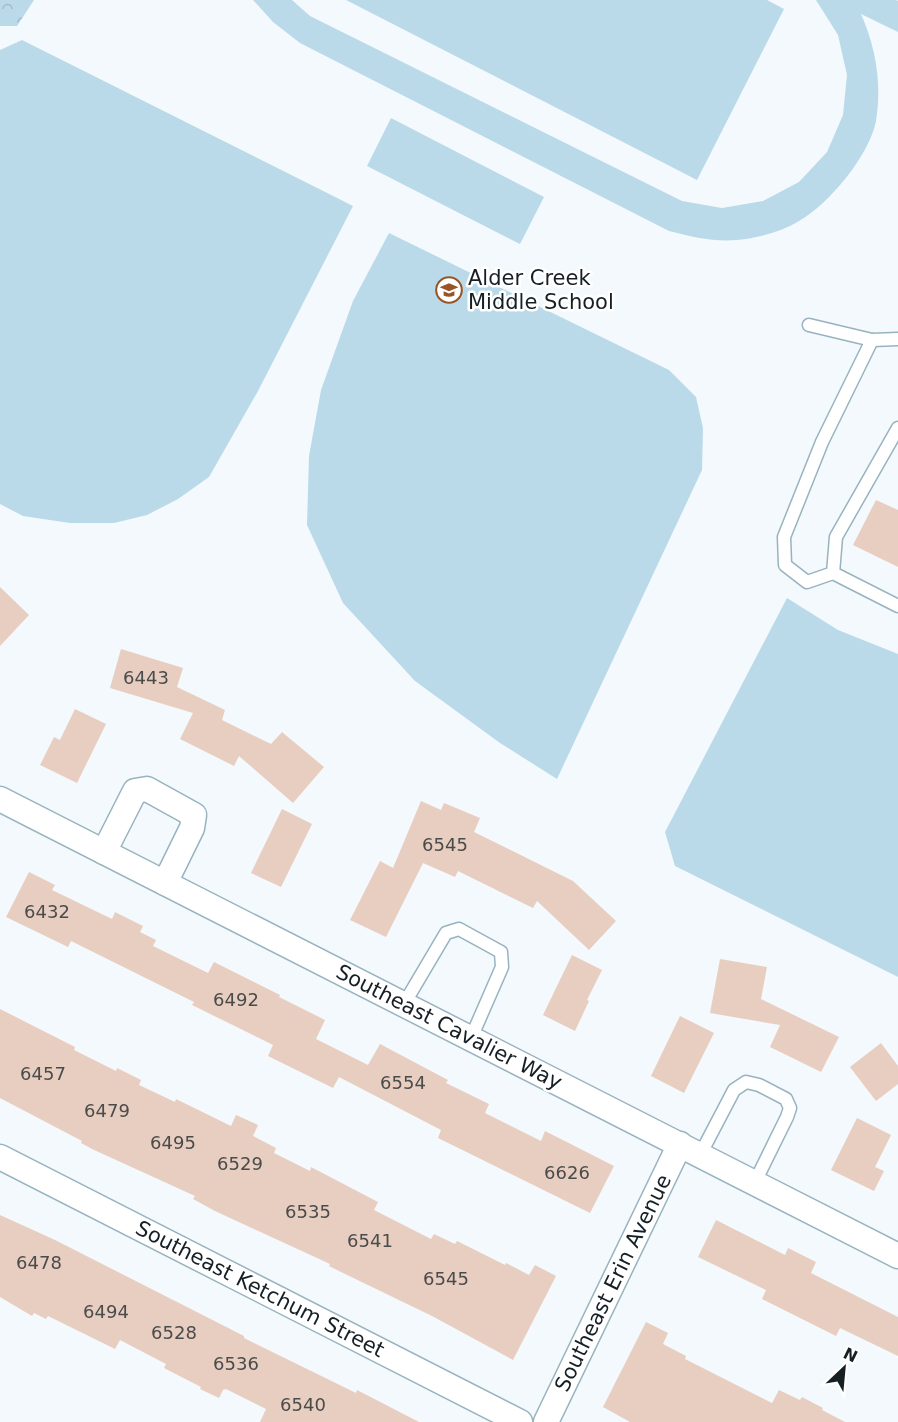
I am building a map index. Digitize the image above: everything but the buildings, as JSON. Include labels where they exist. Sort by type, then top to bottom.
[{"type":"street","points":[[104,852],[135,791],[147,789],[194,815],[192,828],[165,883]]},
{"type":"street","name":"Southeast Cavalier Way","points":[[0,799],[898,1256]]},
{"type":"street","name":"Southeast Erin Avenue","points":[[546,1422],[690,1149]]},
{"type":"street","name":"Southeast Ketchum Street","points":[[0,1156],[520,1422]]},
{"type":"lane","points":[[808,325],[872,339],[898,339]]},
{"type":"lane","points":[[872,339],[822,442],[784,537],[785,565],[807,582],[833,573],[898,606]]},
{"type":"lane","points":[[833,573],[836,537],[898,428]]},
{"type":"lane","points":[[404,1004],[446,933],[459,929],[501,952],[502,967],[471,1038]]},
{"type":"lane","points":[[690,1149],[734,1090],[746,1082],[759,1085],[777,1094],[786,1099],[790,1108],[755,1182]]},
{"type":"green space","points":[[0,0],[34,0],[17,26],[0,26]]},
{"type":"green space","points":[[253,0],[292,0],[310,16],[682,201],[722,208],[763,201],[799,182],[827,152],[843,115],[847,75],[838,35],[816,0],[896,0],[898,1],[898,32],[861,14],[871,40],[878,80],[876,121],[865,149],[835,191],[811,213],[785,228],[753,238],[720,240],[669,231],[300,43],[273,22]]},
{"type":"green space","points":[[346,0],[767,0],[784,9],[697,180]]},
{"type":"green space","points":[[22,40],[353,206],[258,391],[209,477],[178,499],[147,515],[114,523],[70,523],[23,516],[0,504],[0,50]]},
{"type":"green space","points":[[391,118],[544,197],[520,244],[367,166]]},
{"type":"green space","points":[[389,233],[669,370],[696,397],[703,428],[702,470],[557,779],[500,743],[415,681],[343,603],[307,525],[309,456],[321,390],[353,301]]},
{"type":"green space","points":[[787,598],[838,630],[898,654],[898,977],[675,866],[665,832]]},
{"type":"place","name":"Alder Creek Middle School","points":[[449,290]]}]
